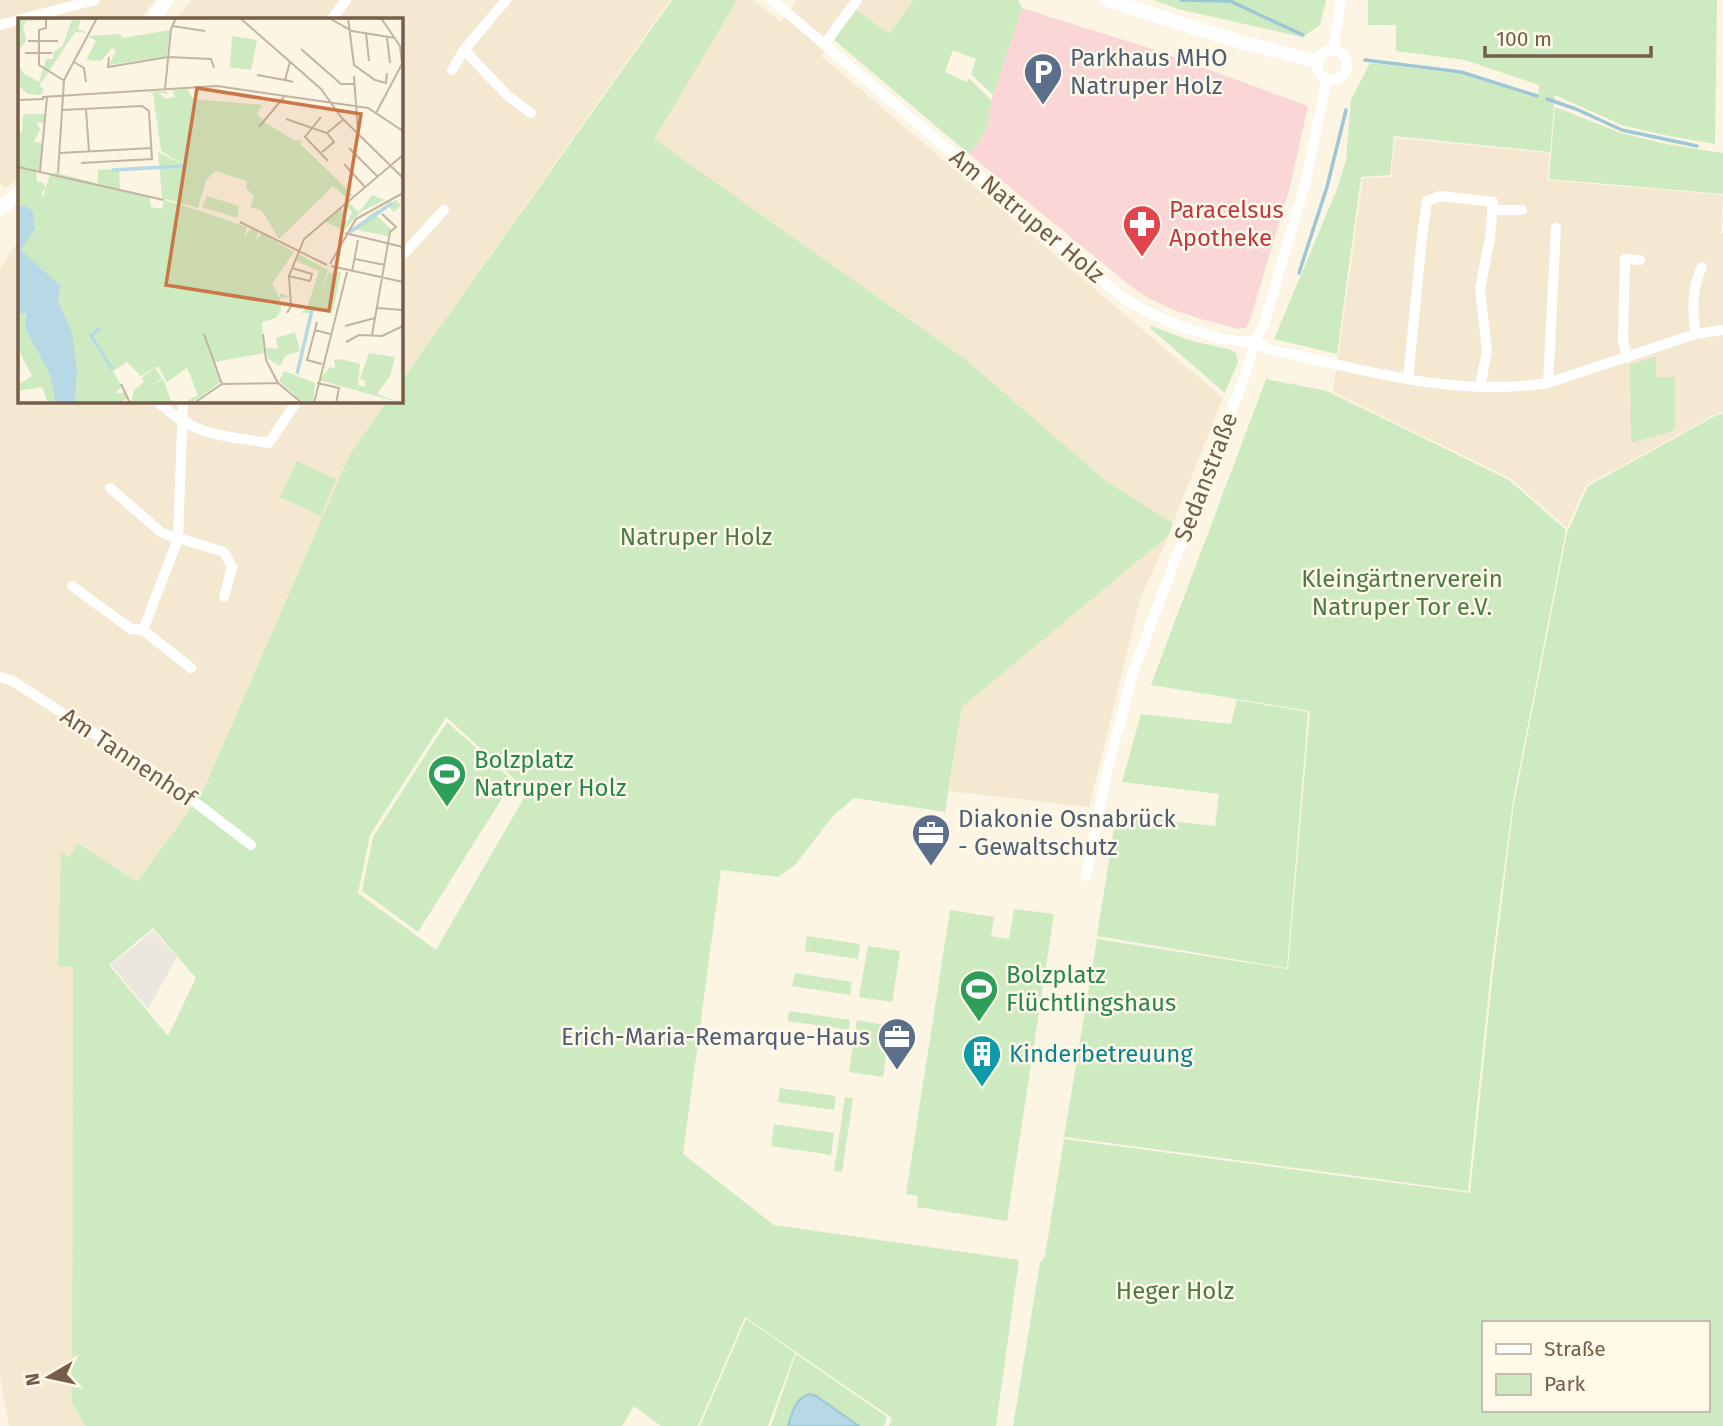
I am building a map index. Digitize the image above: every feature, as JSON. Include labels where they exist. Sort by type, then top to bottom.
[{"type":"street","points":[[28,18],[95,0]]},
{"type":"street","points":[[154,18],[167,0]]},
{"type":"street","points":[[333,18],[346,0]]},
{"type":"street","points":[[452,70],[464,50],[506,0]]},
{"type":"street","name":"Am Natruper Holz","points":[[772,0],[1122,297],[1169,323],[1240,341],[1254,341],[1269,349],[1408,379],[1480,387],[1523,387],[1548,383],[1696,334],[1723,330]]},
{"type":"street","points":[[824,45],[857,0]]},
{"type":"street","points":[[1107,0],[1247,44],[1317,61]]},
{"type":"street","name":"Sedanstraße","points":[[1086,876],[1105,776],[1133,672],[1246,372],[1254,341],[1263,327],[1305,184],[1327,79],[1340,77],[1346,67],[1343,55],[1333,50],[1341,0]]},
{"type":"street","points":[[0,25],[18,20]]},
{"type":"street","points":[[464,50],[508,96],[531,113]]},
{"type":"street","points":[[1327,79],[1319,73],[1317,61],[1321,55],[1333,50]]},
{"type":"street","points":[[0,209],[18,194]]},
{"type":"street","points":[[1408,379],[1427,201],[1440,196],[1493,201],[1490,237],[1480,289],[1487,351],[1480,387]]},
{"type":"street","points":[[1493,209],[1522,210]]},
{"type":"street","points":[[402,256],[444,210]]},
{"type":"street","points":[[1548,383],[1556,228]]},
{"type":"street","points":[[1627,358],[1623,340],[1625,259],[1640,260]]},
{"type":"street","points":[[1696,334],[1696,280],[1702,267]]},
{"type":"street","points":[[158,402],[182,421],[205,433],[269,443],[296,402]]},
{"type":"street","points":[[143,630],[178,539],[183,402]]},
{"type":"street","points":[[110,488],[162,533],[224,552],[232,567],[224,597]]},
{"type":"street","points":[[72,586],[131,629],[143,630],[191,668]]},
{"type":"street","name":"Am Tannenhof","points":[[0,677],[11,680],[161,776],[251,845]]},
{"type":"shaded area","points":[[0,0],[155,0],[142,18],[18,18],[18,180],[5,188],[0,183]]},
{"type":"shaded area","points":[[191,0],[670,0],[402,381],[402,18],[177,18]]},
{"type":"shaded area","points":[[737,0],[753,0],[781,22],[797,0],[914,0],[889,34],[833,39],[821,56],[1223,398],[1173,523],[1107,482],[965,359],[653,139]]},
{"type":"shaded area","points":[[1022,8],[1152,49],[1308,106],[1290,187],[1246,328],[1238,329],[1201,319],[1146,297],[969,154],[978,144],[988,124],[989,107]]},
{"type":"shaded area","points":[[1395,138],[1550,153],[1547,180],[1723,195],[1723,412],[1586,485],[1567,528],[1510,478],[1333,392],[1363,178],[1391,177]]},
{"type":"shaded area","points":[[18,241],[18,402],[386,402],[350,454],[202,793],[137,882],[79,843],[69,858],[62,852],[58,966],[73,966],[72,1402],[85,1426],[9,1426],[0,1377],[0,268]]},
{"type":"shaded area","points":[[1169,535],[1141,597],[1089,807],[949,791],[962,707]]},
{"type":"shaded area","points":[[153,931],[177,957],[148,1009],[111,965]]},
{"type":"green space","name":"Natruper Holz","points":[[672,0],[737,0],[654,139],[965,359],[1107,482],[1173,523],[1169,535],[962,707],[945,812],[854,798],[832,817],[795,865],[778,877],[721,870],[683,1154],[774,1225],[1019,1260],[996,1426],[889,1426],[892,1418],[745,1317],[698,1426],[661,1426],[634,1406],[622,1426],[85,1426],[72,1402],[73,967],[58,966],[61,851],[69,858],[78,843],[137,882],[202,793],[350,454],[386,402],[402,402],[402,381]],"holes":[[[446,717],[528,791],[436,950],[358,893],[370,835]],[[153,928],[196,978],[168,1036],[109,965]]]},
{"type":"green space","points":[[914,0],[1018,0],[1022,8],[993,95],[971,74],[976,59],[953,50],[945,72],[967,82],[969,78],[991,100],[988,124],[978,144],[969,154],[833,39],[855,9],[889,34]]},
{"type":"green space","points":[[1154,0],[1326,0],[1320,25],[1302,37],[1178,9]]},
{"type":"green space","points":[[1368,0],[1717,0],[1715,144],[1624,126],[1555,95],[1550,152],[1394,136],[1390,175],[1361,177],[1337,354],[1274,339],[1337,189],[1346,161],[1351,100],[1370,63],[1461,74],[1538,98],[1539,85],[1465,60],[1396,51],[1396,25],[1368,25]]},
{"type":"green space","points":[[1555,107],[1621,133],[1666,144],[1723,153],[1723,194],[1549,179]]},
{"type":"green space","points":[[1151,326],[1236,353],[1238,362],[1225,393],[1150,328]]},
{"type":"green space","points":[[1656,356],[1656,377],[1675,377],[1675,430],[1631,443],[1630,365]]},
{"type":"green space","name":"Kleingärtnerverein Natruper Tor e.V.","points":[[1266,379],[1327,391],[1509,480],[1566,530],[1513,801],[1491,970],[1468,1191],[1064,1137],[1097,939],[1288,969],[1310,711],[1151,685]]},
{"type":"green space","name":"Heger Holz","points":[[1723,414],[1723,1426],[1013,1426],[1064,1139],[1470,1193],[1514,804],[1567,533],[1588,486]]},
{"type":"green space","points":[[297,461],[336,479],[321,516],[280,497]]},
{"type":"green space","points":[[1237,700],[1308,712],[1287,968],[1097,936],[1116,815],[1215,826],[1219,794],[1122,782],[1141,714],[1231,724]]},
{"type":"green space","points":[[447,722],[513,781],[418,932],[362,891],[373,837]]},
{"type":"green space","points":[[1014,909],[1054,914],[1007,1221],[917,1207],[918,1196],[906,1194],[950,910],[994,917],[991,936],[1009,939]]},
{"type":"green space","points":[[807,936],[860,944],[858,959],[805,951]]},
{"type":"green space","points":[[868,946],[900,951],[892,1002],[859,997]]},
{"type":"green space","points":[[795,973],[852,982],[850,995],[792,986]]},
{"type":"green space","points":[[789,1011],[850,1020],[849,1030],[788,1021]]},
{"type":"green space","points":[[857,1020],[890,1026],[883,1077],[849,1072]]},
{"type":"green space","points":[[780,1088],[836,1096],[834,1110],[778,1102]]},
{"type":"green space","points":[[845,1097],[853,1098],[842,1172],[834,1171]]},
{"type":"green space","points":[[774,1124],[834,1133],[831,1155],[771,1146]]},
{"type":"green space","points":[[746,1319],[795,1353],[768,1426],[700,1426]]},
{"type":"green space","points":[[796,1354],[887,1417],[884,1426],[771,1426]]},
{"type":"water","points":[[809,1394],[859,1426],[788,1426],[797,1403]]},
{"type":"waterway","points":[[1181,0],[1230,1],[1303,35]]},
{"type":"waterway","points":[[1365,60],[1461,72],[1537,96]]},
{"type":"waterway","points":[[1547,99],[1622,130],[1697,146]]},
{"type":"waterway","points":[[1299,273],[1327,187],[1346,110]]},
{"type":"place","name":"Parkhaus MHO Natruper Holz","points":[[1043,106]]},
{"type":"place","name":"Paracelsus Apotheke","points":[[1142,258]]},
{"type":"place","name":"Bolzplatz Natruper Holz","points":[[447,808]]},
{"type":"place","name":"Diakonie Osnabrück - Gewaltschutz","points":[[931,867]]},
{"type":"place","name":"Bolzplatz Flüchtlingshaus","points":[[979,1023]]},
{"type":"place","name":"Erich-Maria-Remarque-Haus","points":[[897,1071]]},
{"type":"place","name":"Kinderbetreuung","points":[[982,1088]]}]
